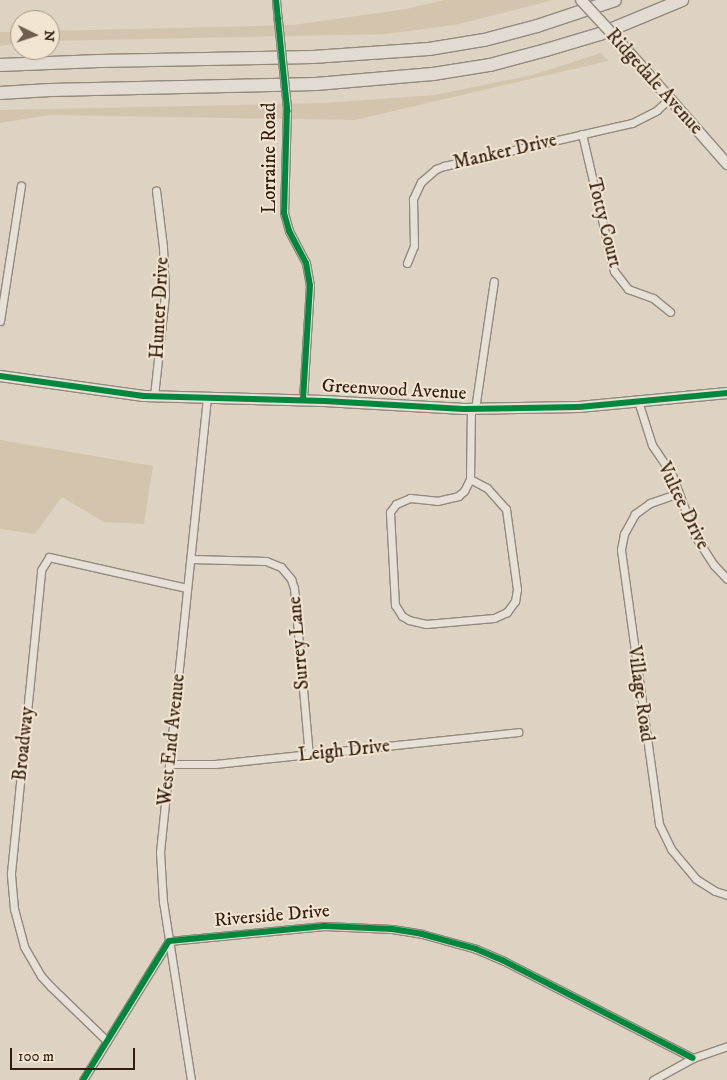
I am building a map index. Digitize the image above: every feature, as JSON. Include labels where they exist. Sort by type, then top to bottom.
[{"type":"highway","points":[[0,65],[313,57],[429,49],[484,40],[537,26],[615,0]]},
{"type":"highway","points":[[0,93],[50,90],[316,84],[433,74],[490,65],[600,34],[682,0]]},
{"type":"street","name":"Lorraine Road","points":[[276,0],[287,108],[284,213],[289,231],[306,263],[310,285],[303,400]]},
{"type":"street","name":"Ridgedale Avenue","points":[[581,0],[727,164]]},
{"type":"street","name":"Manker Drive","points":[[407,263],[414,246],[413,199],[416,190],[428,175],[444,166],[632,123],[657,110],[670,98]]},
{"type":"street","name":"Totty Court","points":[[582,134],[614,271],[628,289],[653,298],[670,312]]},
{"type":"street","points":[[0,321],[21,186]]},
{"type":"street","name":"Hunter Drive","points":[[154,396],[165,295],[163,247],[156,190]]},
{"type":"street","points":[[470,479],[487,488],[498,499],[509,516],[517,589],[515,601],[507,612],[494,618],[426,624],[409,620],[402,616],[395,605],[390,512],[396,504],[410,498],[437,500],[458,496],[464,492],[470,479],[473,409],[494,281]]},
{"type":"street","name":"Greenwood Avenue","points":[[0,376],[154,396],[206,399],[303,400],[473,409],[579,406],[727,393]]},
{"type":"street","name":"West End Avenue","points":[[191,1080],[162,894],[160,852],[206,399]]},
{"type":"street","name":"Vultee Drive","points":[[638,401],[652,445],[672,475],[695,536],[714,565],[727,579]]},
{"type":"street","name":"Village Road","points":[[679,493],[650,503],[635,514],[624,534],[621,550],[659,824],[672,849],[696,879],[727,896]]},
{"type":"street","name":"Broadway","points":[[107,1042],[41,976],[24,946],[14,909],[11,873],[41,570],[49,557],[187,588]]},
{"type":"street","name":"Surrey Lane","points":[[191,559],[266,561],[281,568],[291,579],[294,588],[309,755]]},
{"type":"street","name":"Leigh Drive","points":[[170,764],[191,766],[518,732]]},
{"type":"street","name":"Riverside Drive","points":[[169,941],[324,926],[362,926],[422,934],[476,949],[504,960],[693,1058]]},
{"type":"street","points":[[83,1080],[169,941]]},
{"type":"street","points":[[653,1080],[693,1058],[727,1046]]},
{"type":"shaded area","points":[[444,0],[553,0],[455,25],[386,34],[60,41],[60,31],[293,25],[406,9]]},
{"type":"shaded area","points":[[0,32],[10,32],[10,44],[0,46]]},
{"type":"shaded area","points":[[601,53],[608,61],[355,120],[50,115],[0,123],[0,110],[324,103],[434,95],[532,75]]},
{"type":"shaded area","points":[[0,440],[153,466],[144,524],[104,522],[62,497],[35,534],[0,529]]},
{"type":"cycle path","points":[[276,0],[287,108],[284,213],[289,231],[306,263],[310,285],[303,400]]},
{"type":"cycle path","points":[[0,376],[144,396],[324,401],[464,409],[579,407],[727,393]]},
{"type":"cycle path","points":[[83,1080],[169,941],[324,926],[392,929],[422,934],[476,949],[504,961],[693,1058]]}]
